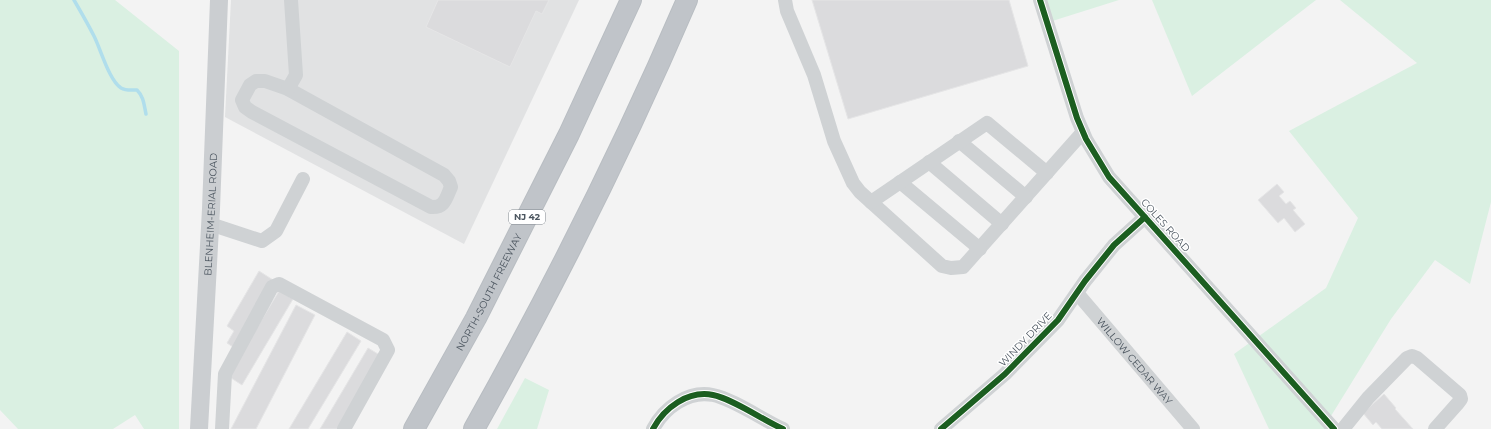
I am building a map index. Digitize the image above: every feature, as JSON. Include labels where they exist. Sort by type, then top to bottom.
[{"type":"highway","name":"NORTH-SOUTH FREEWAY","points":[[414,429],[476,318],[558,156],[630,0]]},
{"type":"highway","points":[[474,429],[552,285],[609,172],[687,0]]},
{"type":"main road","name":"BLENHEIM-ERIAL ROAD","points":[[199,429],[210,224],[219,0]]},
{"type":"street","points":[[288,89],[296,75],[292,0]]},
{"type":"street","points":[[785,0],[787,12],[814,75],[834,140],[853,184],[942,266],[951,268],[963,267],[1083,132]]},
{"type":"street","name":"COLES ROAD","points":[[1040,0],[1077,118],[1083,132],[1109,177],[1334,429]]},
{"type":"street","points":[[256,81],[265,81],[288,89],[444,175],[449,181],[451,187],[443,204],[437,207],[431,207],[252,112],[245,107],[242,100],[250,85],[256,81]]},
{"type":"street","points":[[871,202],[986,123],[1047,173]]},
{"type":"street","points":[[960,141],[1026,196]]},
{"type":"street","points":[[930,162],[1002,224]]},
{"type":"street","points":[[210,224],[262,241],[276,231],[303,178]]},
{"type":"street","points":[[900,182],[980,249]]},
{"type":"street","name":"WINDY DRIVE","points":[[941,429],[1005,374],[1058,320],[1085,281],[1114,245],[1145,217]]},
{"type":"street","points":[[222,429],[225,374],[272,287],[279,284],[383,340],[388,350],[344,429]]},
{"type":"street","name":"WILLOW CEDAR WAY","points":[[1077,293],[1193,429]]},
{"type":"street","points":[[1344,429],[1368,398],[1407,358],[1412,356],[1417,358],[1460,394],[1461,399],[1435,429]]},
{"type":"street","points":[[653,429],[658,419],[672,406],[681,400],[698,395],[713,395],[734,403],[782,429]]},
{"type":"shaded area","points":[[231,0],[579,0],[464,244],[225,117]]},
{"type":"green space","points":[[0,0],[115,0],[179,51],[179,429],[144,429],[135,415],[113,429],[18,429],[0,410]]},
{"type":"green space","points":[[1040,0],[1119,0],[1046,23]]},
{"type":"green space","points":[[1152,0],[1316,0],[1192,96]]},
{"type":"green space","points":[[1340,0],[1491,0],[1491,202],[1470,284],[1435,260],[1391,319],[1326,424],[1331,429],[1269,429],[1234,354],[1326,288],[1358,218],[1289,131],[1417,63]]},
{"type":"green space","points":[[525,378],[549,390],[537,429],[497,429]]},
{"type":"building","points":[[438,0],[549,0],[542,14],[536,11],[510,67],[426,27]]},
{"type":"building","points":[[812,0],[1009,0],[1028,66],[848,119]]},
{"type":"building","points":[[1277,184],[1284,192],[1279,196],[1286,204],[1290,201],[1296,208],[1293,210],[1305,224],[1295,232],[1284,218],[1278,223],[1258,200]]},
{"type":"building","points":[[259,271],[273,280],[233,347],[227,343],[234,331],[227,326]]},
{"type":"building","points":[[279,291],[293,299],[242,385],[228,376]]},
{"type":"building","points":[[296,305],[315,315],[256,429],[231,429]]},
{"type":"building","points":[[347,332],[361,341],[308,429],[289,429]]},
{"type":"building","points":[[368,348],[383,357],[340,429],[320,429]]},
{"type":"building","points":[[1384,394],[1413,429],[1382,429],[1376,422],[1373,425],[1363,413]]},
{"type":"waterway","points":[[74,0],[87,22],[113,78],[121,88],[137,90],[142,98],[146,114]]},
{"type":"cycle path","points":[[1040,0],[1077,118],[1086,139],[1109,177],[1334,429]]},
{"type":"cycle path","points":[[941,429],[1005,374],[1058,320],[1085,281],[1114,245],[1145,217]]},
{"type":"cycle path","points":[[653,429],[664,414],[678,402],[695,395],[704,394],[721,397],[783,429]]}]
